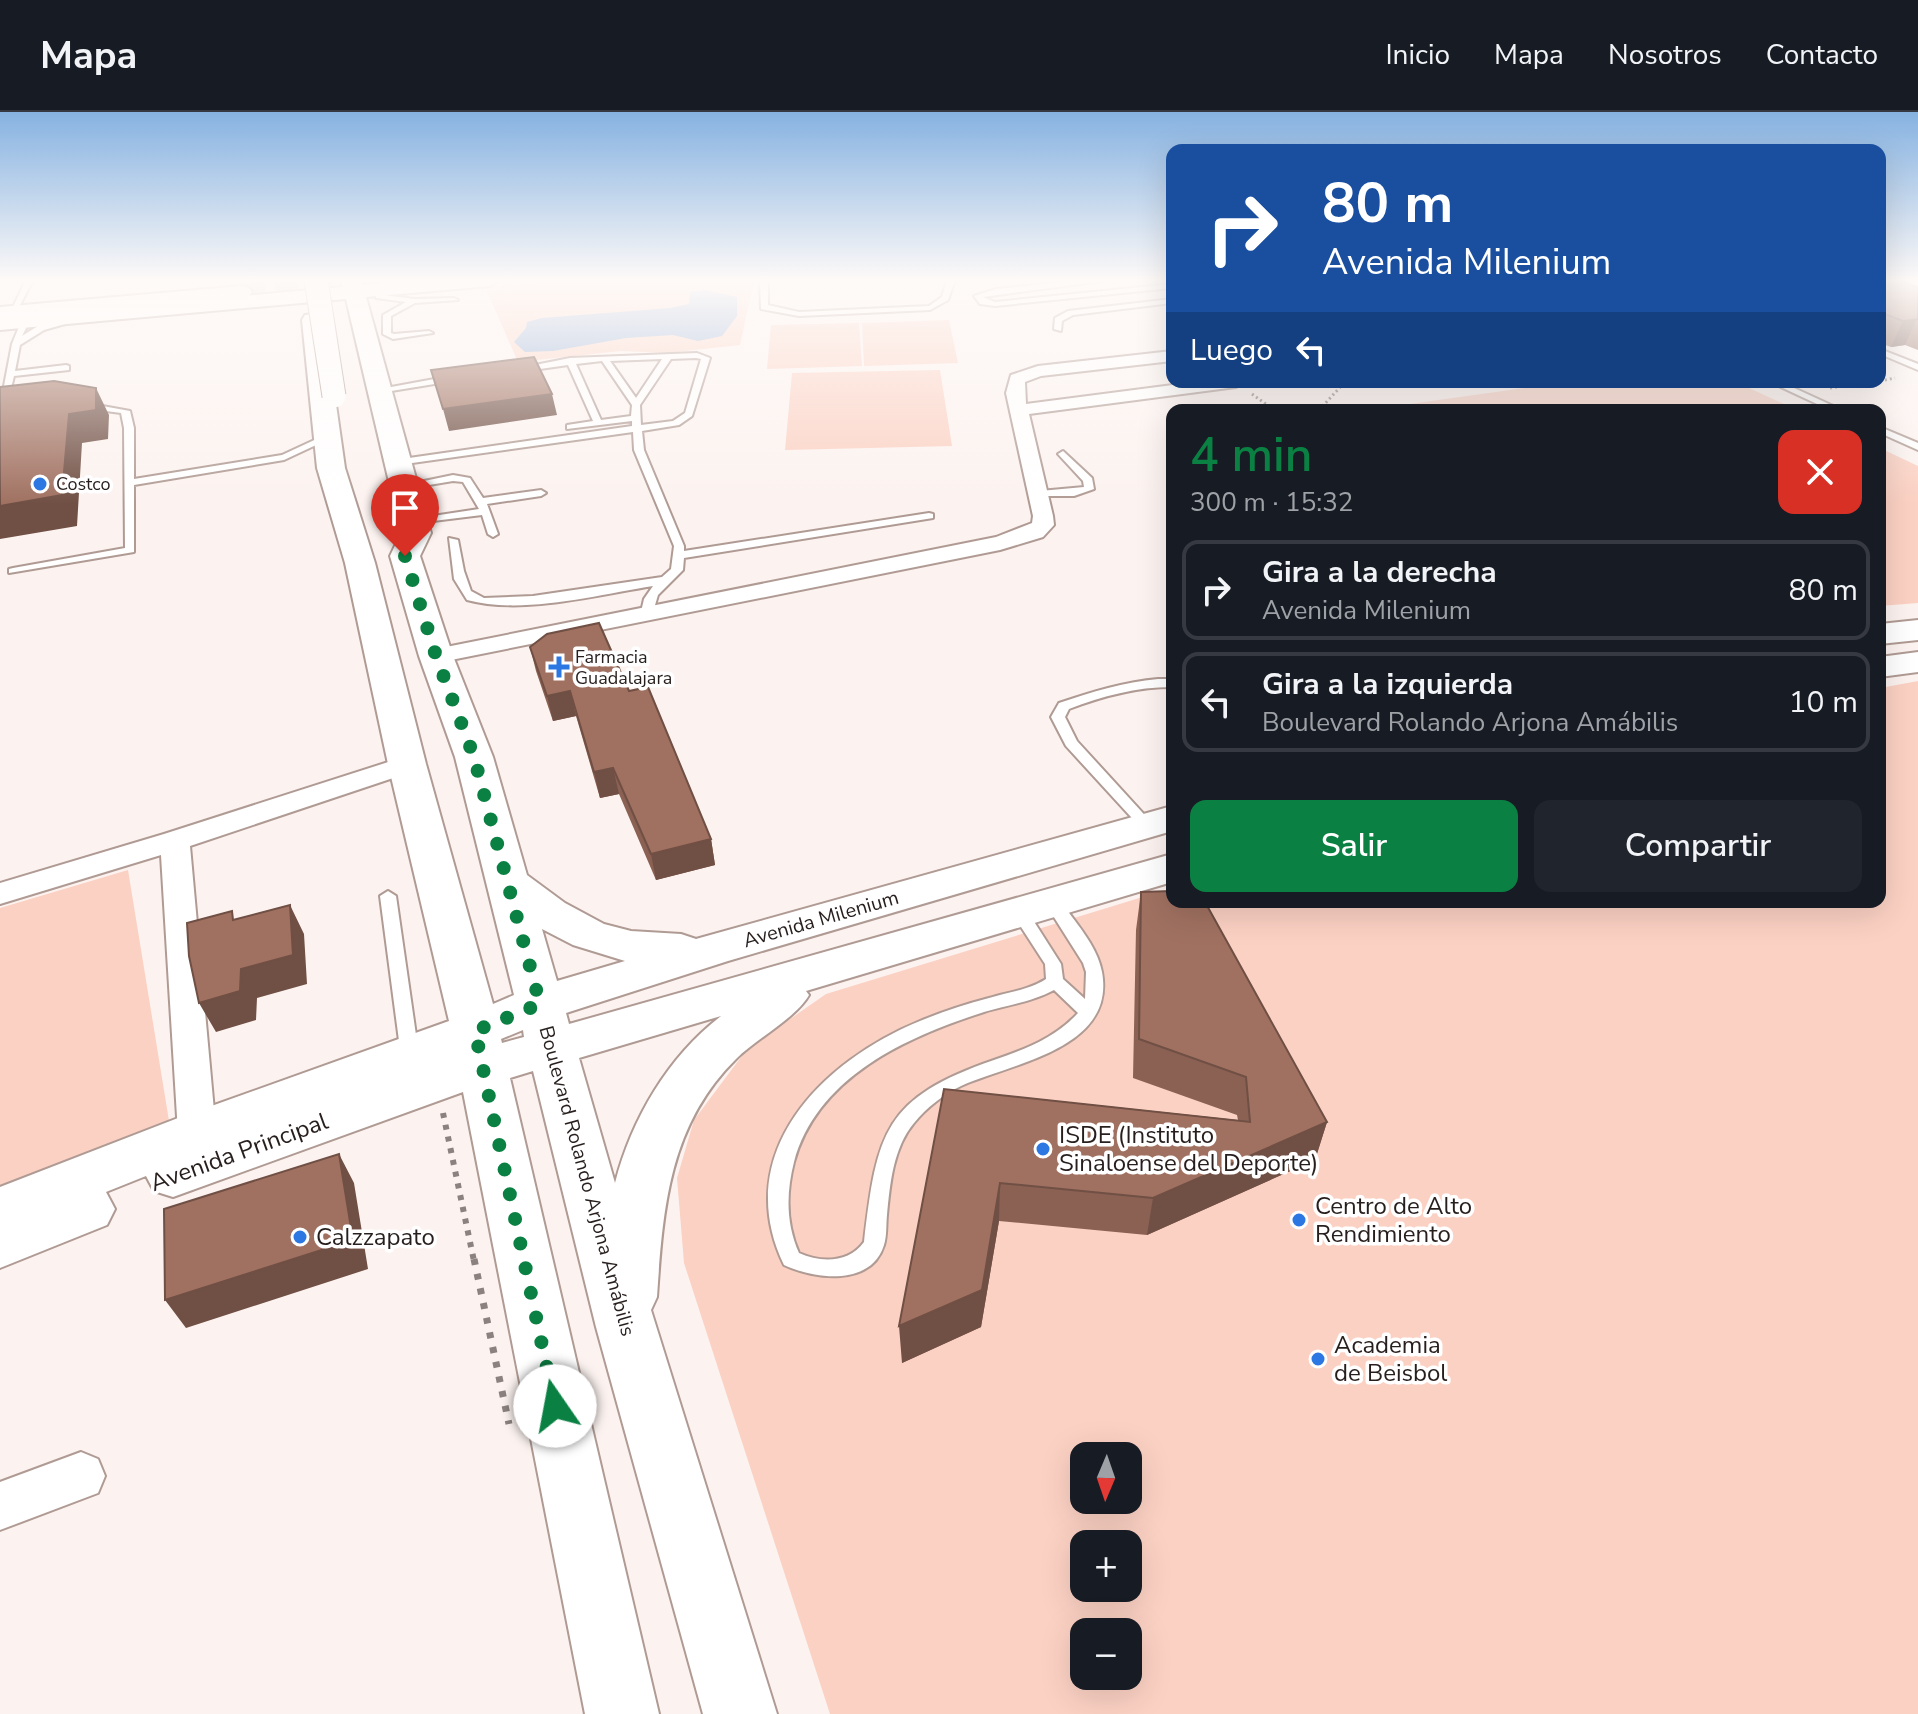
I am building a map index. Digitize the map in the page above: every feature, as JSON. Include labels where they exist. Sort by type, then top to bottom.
[{"type":"main road","name":"Boulevard Rolando Arjona Amábilis","points":[[319,355],[331,468],[387,537],[474,757],[626,1327],[740,1714]]},
{"type":"main road","points":[[353,355],[371,385]]},
{"type":"main road","points":[[366,355],[371,385]]},
{"type":"main road","name":"Boulevard Rolando Arjona Amábilis","points":[[366,355],[387,537],[407,764],[478,1049],[622,1714]]},
{"type":"main road","name":"Boulevard Rolando Arjona Amábilis","points":[[371,385],[400,466],[387,537]]},
{"type":"main road","points":[[1886,633],[1918,630]]},
{"type":"main road","name":"Avenida Milenium","points":[[478,1049],[545,1027],[712,950],[1159,822]]},
{"type":"main road","name":"Avenida Milenium","points":[[545,1027],[825,970],[1166,870]]},
{"type":"main road","points":[[509,883],[574,930],[600,941],[651,950],[712,950]]},
{"type":"main road","points":[[626,1327],[638,1199],[650,1153],[667,1109],[706,1055],[732,1032],[825,970]]},
{"type":"main road","name":"Avenida Principal","points":[[0,1211],[197,1133],[410,1056],[478,1049]]},
{"type":"main road","name":"Avenida Principal","points":[[0,1244],[478,1049]]},
{"type":"street","points":[[436,656],[1022,537],[1043,525],[1040,494],[1014,387],[1017,379],[1027,374],[1166,357]]},
{"type":"street","points":[[1020,410],[1190,388]]},
{"type":"street","points":[[0,894],[175,841],[407,764]]},
{"type":"street","points":[[175,841],[197,1133]]},
{"type":"street","points":[[0,1506],[81,1476]]},
{"type":"lane","points":[[14,355],[1,411],[17,408]]},
{"type":"lane","points":[[1889,355],[1918,367]]},
{"type":"lane","points":[[647,612],[646,603],[677,570],[679,555],[673,526],[639,450],[636,405],[668,356]]},
{"type":"lane","points":[[604,358],[636,405]]},
{"type":"lane","points":[[400,466],[472,445],[598,423],[676,423],[689,414],[706,358],[604,358],[503,371]]},
{"type":"lane","points":[[570,361],[598,423]]},
{"type":"lane","points":[[509,362],[518,369]]},
{"type":"lane","points":[[11,374],[66,368]]},
{"type":"lane","points":[[371,385],[454,368]]},
{"type":"lane","points":[[371,385],[474,376]]},
{"type":"lane","points":[[1788,388],[1824,404]]},
{"type":"lane","points":[[13,571],[130,550],[129,428],[125,411],[76,404]]},
{"type":"lane","points":[[472,445],[636,424]]},
{"type":"lane","points":[[1886,433],[1918,447]]},
{"type":"lane","points":[[129,483],[284,457],[326,438]]},
{"type":"lane","points":[[1040,494],[1074,493],[1089,489],[1088,480],[1063,454]]},
{"type":"lane","points":[[284,457],[325,461],[331,468]]},
{"type":"lane","points":[[400,466],[462,478],[482,506],[493,534]]},
{"type":"lane","points":[[387,537],[482,506],[541,493]]},
{"type":"lane","points":[[679,555],[929,516]]},
{"type":"lane","points":[[453,540],[464,589],[468,596],[480,602],[519,601],[666,580]]},
{"type":"lane","points":[[1159,822],[1071,743],[1058,717],[1064,706],[1084,699],[1145,684],[1166,683]]},
{"type":"lane","points":[[388,896],[410,1056]]},
{"type":"lane","points":[[1037,908],[1055,981],[1088,1012]]},
{"type":"lane","points":[[1037,908],[1084,948],[1094,972],[1088,1012],[1070,1035],[1030,1054],[951,1083],[934,1093],[905,1120],[887,1158],[874,1244],[870,1252],[853,1264],[829,1269],[807,1267],[791,1259],[777,1217],[782,1169],[799,1124],[829,1087],[861,1061],[896,1040],[960,1014],[1041,990],[1055,981]]},
{"type":"path","points":[[1325,404],[1339,388]]},
{"type":"shaded area","points":[[515,355],[586,355],[518,362]]},
{"type":"shaded area","points":[[768,355],[861,355],[862,366],[767,369]]},
{"type":"shaded area","points":[[863,355],[956,355],[958,363],[864,366]]},
{"type":"shaded area","points":[[940,370],[952,446],[785,450],[792,373]]},
{"type":"shaded area","points":[[1525,388],[1749,388],[1784,404],[1410,404]]},
{"type":"shaded area","points":[[1886,451],[1918,466],[1918,603],[1886,606]]},
{"type":"shaded area","name":"Centro de Alto Rendimiento","points":[[1918,681],[1918,1714],[830,1714],[684,1263],[677,1178],[694,1120],[747,1049],[826,994],[1166,890],[1166,908],[1886,908],[1886,687]]},
{"type":"shaded area","points":[[128,870],[171,1133],[0,1193],[0,908]]},
{"type":"building","points":[[534,357],[552,394],[443,409],[431,370]]},
{"type":"building","points":[[54,381],[96,388],[96,410],[69,414],[62,495],[0,506],[0,387]]},
{"type":"building","points":[[599,623],[629,691],[648,687],[711,839],[651,854],[613,768],[594,772],[570,691],[547,696],[530,647],[547,634]]},
{"type":"building","name":"ISDE (Instituto Sinaloense del Deporte)","points":[[1166,891],[1166,908],[1208,908],[1327,1122],[1153,1198],[1000,1183],[982,1290],[899,1326],[944,1089],[1250,1122],[1246,1077],[1139,1039],[1141,892]]},
{"type":"building","points":[[290,905],[293,955],[241,969],[240,991],[199,1003],[189,956],[187,923],[232,911],[233,920]]},
{"type":"building","points":[[339,1154],[353,1240],[165,1300],[164,1209]]},
{"type":"place","name":"Costco","points":[[40,484]]},
{"type":"place","name":"Farmacia Guadalajara","points":[[559,667]]},
{"type":"place","name":"ISDE (Instituto Sinaloense del Deporte)","points":[[1043,1149]]},
{"type":"place","name":"Centro de Alto Rendimiento","points":[[1299,1220]]},
{"type":"place","name":"Calzzapato","points":[[300,1237]]},
{"type":"place","name":"Academia de Beisbol","points":[[1318,1359]]},
{"type":"route","points":[[405,556],[436,656],[474,757],[540,1004],[475,1031],[555,1406]]}]
